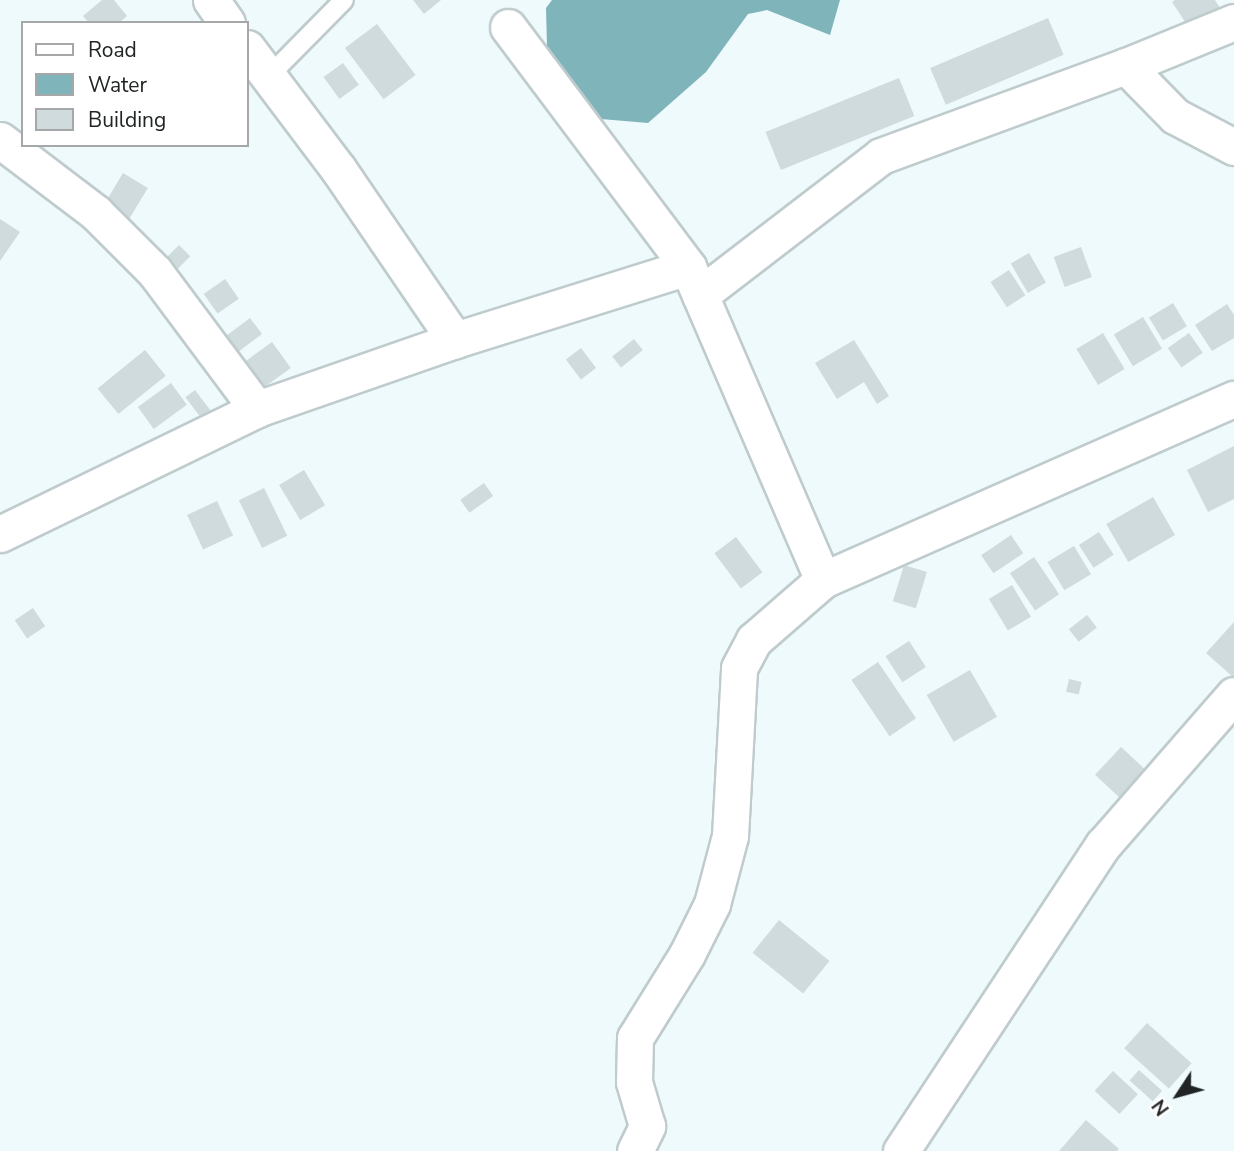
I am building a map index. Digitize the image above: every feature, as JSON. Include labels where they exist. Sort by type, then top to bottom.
[{"type":"street","points":[[211,0],[226,21]]},
{"type":"street","points":[[0,534],[257,409],[455,340],[694,281],[881,156],[1126,66],[1234,22]]},
{"type":"street","points":[[508,27],[694,281],[822,580]]},
{"type":"street","points":[[248,49],[339,170],[455,340]]},
{"type":"street","points":[[1126,66],[1175,116],[1234,147]]},
{"type":"street","points":[[0,140],[96,213],[155,272],[257,409]]},
{"type":"street","points":[[635,1151],[647,1126],[634,1082],[635,1038],[687,954],[712,904],[730,836],[739,667],[754,640],[822,580],[1234,399]]},
{"type":"street","points":[[901,1151],[1103,845],[1234,695]]},
{"type":"lane","points":[[268,77],[344,0]]},
{"type":"water","points":[[552,0],[840,0],[830,35],[767,10],[748,14],[706,72],[648,123],[601,119],[569,90],[547,47],[546,8]]},
{"type":"building","points":[[102,0],[114,0],[127,16],[121,21],[87,21],[83,16]]},
{"type":"building","points":[[413,0],[441,0],[424,14]]},
{"type":"building","points":[[1215,0],[1220,8],[1189,28],[1172,2]]},
{"type":"building","points":[[1048,18],[1064,55],[946,105],[930,68]]},
{"type":"building","points":[[377,24],[416,75],[384,99],[345,48]]},
{"type":"building","points":[[343,63],[359,85],[339,99],[324,77]]},
{"type":"building","points":[[899,78],[914,116],[781,170],[765,132]]},
{"type":"building","points":[[123,173],[148,188],[128,221],[103,206]]},
{"type":"building","points":[[0,219],[20,232],[0,261]]},
{"type":"building","points":[[179,245],[190,256],[172,275],[161,263]]},
{"type":"building","points":[[1081,247],[1092,277],[1065,287],[1054,257]]},
{"type":"building","points":[[1029,253],[1046,282],[1028,293],[1011,264]]},
{"type":"building","points":[[1009,270],[1025,295],[1007,307],[991,282]]},
{"type":"building","points":[[225,279],[239,299],[217,314],[204,294]]},
{"type":"building","points":[[1173,303],[1187,326],[1163,341],[1149,317]]},
{"type":"building","points":[[1227,304],[1234,315],[1234,338],[1212,351],[1195,325]]},
{"type":"building","points":[[1143,317],[1162,349],[1133,366],[1114,335]]},
{"type":"building","points":[[250,318],[262,334],[236,354],[224,338]]},
{"type":"building","points":[[1103,333],[1125,369],[1098,385],[1076,349]]},
{"type":"building","points":[[1189,333],[1203,353],[1181,368],[1168,348]]},
{"type":"building","points":[[634,339],[643,350],[621,368],[612,357]]},
{"type":"building","points":[[854,340],[889,396],[877,404],[864,382],[837,399],[815,363]]},
{"type":"building","points":[[272,342],[291,368],[264,387],[245,361]]},
{"type":"building","points":[[581,348],[596,368],[581,379],[566,359]]},
{"type":"building","points":[[145,350],[166,376],[118,414],[98,388]]},
{"type":"building","points":[[171,383],[187,405],[154,429],[138,407]]},
{"type":"building","points":[[195,390],[211,411],[201,418],[185,397]]},
{"type":"building","points":[[1234,446],[1234,499],[1208,512],[1187,470]]},
{"type":"building","points":[[304,470],[325,505],[300,520],[279,485]]},
{"type":"building","points":[[484,483],[493,496],[469,513],[460,500]]},
{"type":"building","points":[[264,488],[287,536],[262,548],[239,500]]},
{"type":"building","points":[[1153,497],[1175,535],[1128,562],[1106,524]]},
{"type":"building","points":[[217,501],[233,535],[203,549],[187,515]]},
{"type":"building","points":[[1099,532],[1114,555],[1094,568],[1079,545]]},
{"type":"building","points":[[1011,535],[1023,553],[993,573],[981,555]]},
{"type":"building","points":[[736,537],[762,572],[741,588],[714,553]]},
{"type":"building","points":[[1074,546],[1091,574],[1064,590],[1047,562]]},
{"type":"building","points":[[1034,557],[1059,594],[1035,611],[1010,573]]},
{"type":"building","points":[[904,565],[927,572],[916,608],[893,601]]},
{"type":"building","points":[[1012,585],[1031,617],[1008,631],[989,599]]},
{"type":"building","points":[[33,608],[45,626],[27,639],[15,620]]},
{"type":"building","points":[[1087,615],[1097,628],[1079,642],[1069,629]]},
{"type":"building","points":[[1234,622],[1234,678],[1206,653]]},
{"type":"building","points":[[909,641],[926,667],[902,682],[886,656]]},
{"type":"building","points":[[878,662],[916,718],[889,736],[851,680]]},
{"type":"building","points":[[970,670],[997,717],[954,742],[927,695]]},
{"type":"building","points":[[1069,679],[1082,682],[1079,695],[1066,692]]},
{"type":"building","points":[[1121,747],[1164,787],[1138,815],[1095,775]]},
{"type":"building","points":[[779,920],[830,961],[803,994],[753,953]]},
{"type":"building","points":[[1147,1023],[1192,1063],[1169,1088],[1124,1048]]},
{"type":"building","points":[[1139,1070],[1162,1091],[1153,1101],[1130,1080]]},
{"type":"building","points":[[1113,1071],[1138,1094],[1119,1114],[1095,1091]]},
{"type":"building","points":[[1086,1120],[1119,1149],[1059,1151]]}]
